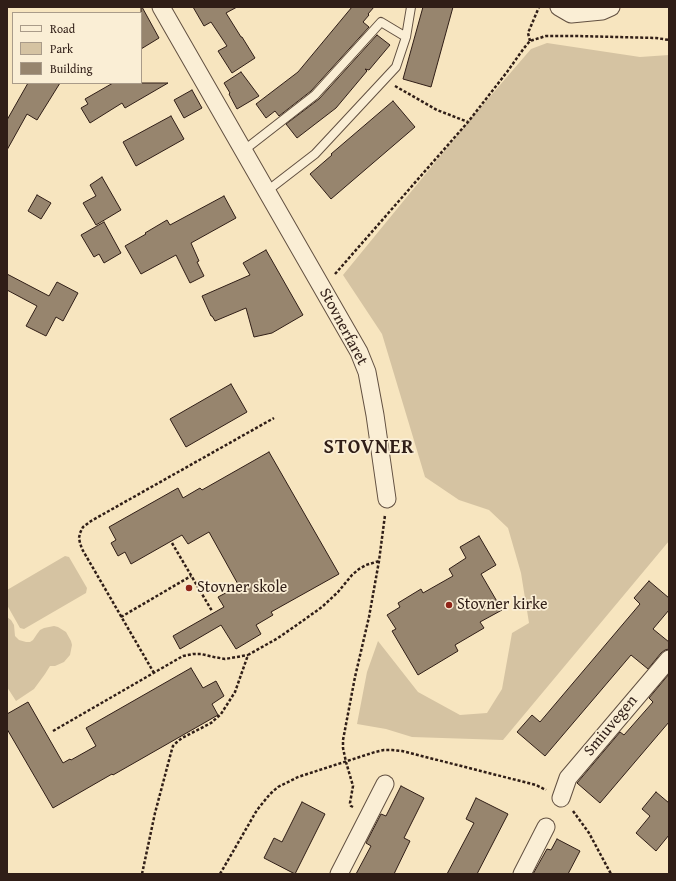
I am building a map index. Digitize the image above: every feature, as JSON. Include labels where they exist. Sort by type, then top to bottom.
[{"type":"street","name":"Stovnerfaret","points":[[161,7],[359,352],[367,372],[375,415],[387,499]]},
{"type":"street","points":[[559,7],[571,14],[602,11],[611,7]]},
{"type":"street","name":"Smiuvegen","points":[[561,798],[568,778],[669,659]]},
{"type":"street","points":[[339,874],[385,784]]},
{"type":"street","points":[[522,874],[546,827]]},
{"type":"lane","points":[[267,192],[315,154],[396,67],[406,37],[411,7]]},
{"type":"lane","points":[[243,151],[315,96],[381,22],[406,37]]},
{"type":"path","points":[[530,41],[528,33],[539,7]]},
{"type":"path","points":[[322,286],[357,250],[468,122],[530,41],[546,36],[656,38],[669,40]]},
{"type":"path","points":[[384,79],[437,110],[468,122]]},
{"type":"path","points":[[154,673],[80,543],[80,533],[83,527],[91,521],[274,418]]},
{"type":"path","points":[[369,815],[351,806],[350,804],[353,786],[343,748],[344,731],[369,616],[387,499]]},
{"type":"path","points":[[172,543],[212,611]]},
{"type":"path","points":[[53,730],[183,656],[201,654],[225,659],[248,655],[278,638],[322,607],[359,569],[366,565],[378,562]]},
{"type":"path","points":[[121,617],[191,576]]},
{"type":"path","points":[[142,874],[155,814],[172,749],[177,742],[211,723],[221,714],[235,692],[248,655]]},
{"type":"path","points":[[220,874],[257,810],[278,787],[298,777],[384,750],[402,751],[536,785],[561,798],[589,833],[611,874]]},
{"type":"green space","points":[[547,43],[640,57],[669,55],[669,541],[503,740],[412,737],[386,729],[357,724],[367,672],[378,641],[418,692],[460,715],[487,713],[502,689],[512,633],[529,623],[521,573],[508,528],[489,510],[459,500],[425,477],[382,334],[343,275],[468,122],[531,49]]},
{"type":"green space","points":[[65,556],[69,557],[87,588],[86,593],[24,629],[20,628],[7,605],[7,590]]},
{"type":"green space","points":[[7,617],[14,625],[15,636],[19,640],[30,642],[40,630],[54,626],[66,632],[72,645],[70,655],[64,662],[55,666],[50,666],[34,689],[16,701],[7,687]]},
{"type":"building","points":[[142,7],[159,38],[142,48],[142,12]]},
{"type":"building","points":[[193,7],[237,7],[226,13],[255,58],[232,73],[218,51],[227,46],[211,22],[204,26]]},
{"type":"building","points":[[352,7],[374,7],[363,22],[369,27],[311,91],[279,116],[275,111],[266,118],[256,104],[298,72]]},
{"type":"building","points":[[423,7],[453,7],[431,87],[403,79]]},
{"type":"building","points":[[377,35],[390,45],[369,70],[365,69],[367,71],[336,108],[297,138],[286,124],[319,99]]},
{"type":"building","points":[[241,72],[259,96],[237,109],[224,83]]},
{"type":"building","points":[[168,83],[125,108],[122,103],[90,123],[81,108],[88,104],[85,99],[111,84]]},
{"type":"building","points":[[27,84],[59,84],[37,120],[27,114],[7,150],[7,120]]},
{"type":"building","points":[[192,90],[202,108],[184,118],[174,100]]},
{"type":"building","points":[[393,101],[415,127],[331,199],[310,174]]},
{"type":"building","points":[[171,116],[184,139],[136,166],[123,142]]},
{"type":"building","points":[[102,177],[121,210],[96,225],[83,203],[96,196],[90,185]]},
{"type":"building","points":[[37,195],[51,203],[41,219],[28,211]]},
{"type":"building","points":[[224,196],[236,218],[191,243],[199,261],[197,262],[204,276],[190,283],[176,255],[141,274],[125,246],[167,220],[170,225]]},
{"type":"building","points":[[104,222],[121,253],[104,263],[99,254],[94,257],[81,235]]},
{"type":"building","points":[[266,250],[303,315],[272,333],[254,337],[246,308],[215,321],[211,316],[202,296],[250,275],[243,263]]},
{"type":"building","points":[[7,274],[49,296],[57,282],[78,293],[63,321],[56,317],[46,336],[26,326],[37,306],[7,290]]},
{"type":"building","points":[[231,384],[247,412],[186,447],[170,419]]},
{"type":"building","points":[[269,452],[339,574],[271,612],[273,615],[256,625],[261,634],[236,649],[221,625],[180,649],[173,636],[224,607],[218,597],[239,586],[209,532],[188,544],[182,535],[131,564],[125,552],[118,556],[111,543],[116,540],[109,527],[178,488],[183,498],[200,488],[202,490]]},
{"type":"building","name":"Stovner kirke","points":[[479,536],[496,565],[481,574],[502,610],[480,622],[484,628],[455,645],[458,651],[418,675],[392,631],[396,629],[387,615],[400,607],[398,603],[421,589],[423,593],[453,576],[449,569],[466,558],[460,547]]},
{"type":"building","points":[[649,581],[669,598],[669,610],[653,629],[669,642],[669,649],[661,653],[648,669],[631,655],[545,756],[517,732],[532,715],[540,722],[640,604],[634,598]]},
{"type":"building","points":[[191,668],[203,688],[216,681],[224,696],[212,704],[218,715],[53,808],[7,729],[7,714],[28,702],[63,763],[96,746],[86,728]]},
{"type":"building","points":[[669,674],[669,722],[600,803],[577,783],[620,732],[624,735],[653,702],[649,698]]},
{"type":"building","points":[[401,786],[424,798],[404,838],[410,841],[394,874],[356,874],[371,846],[366,843],[381,814],[386,816]]},
{"type":"building","points":[[656,792],[669,803],[669,835],[656,851],[636,833],[650,816],[642,809]]},
{"type":"building","points":[[476,798],[508,814],[477,874],[447,874],[474,823],[466,819]]},
{"type":"building","points":[[302,802],[325,814],[295,874],[264,858],[274,838],[282,842]]},
{"type":"building","points":[[557,839],[580,851],[568,874],[533,874],[547,849],[551,850]]},
{"type":"place","name":"Stovner skole","points":[[189,588]]},
{"type":"place","name":"Stovner kirke","points":[[449,605]]},
{"type":"district","name":"STOVNER","points":[[369,448]]}]
